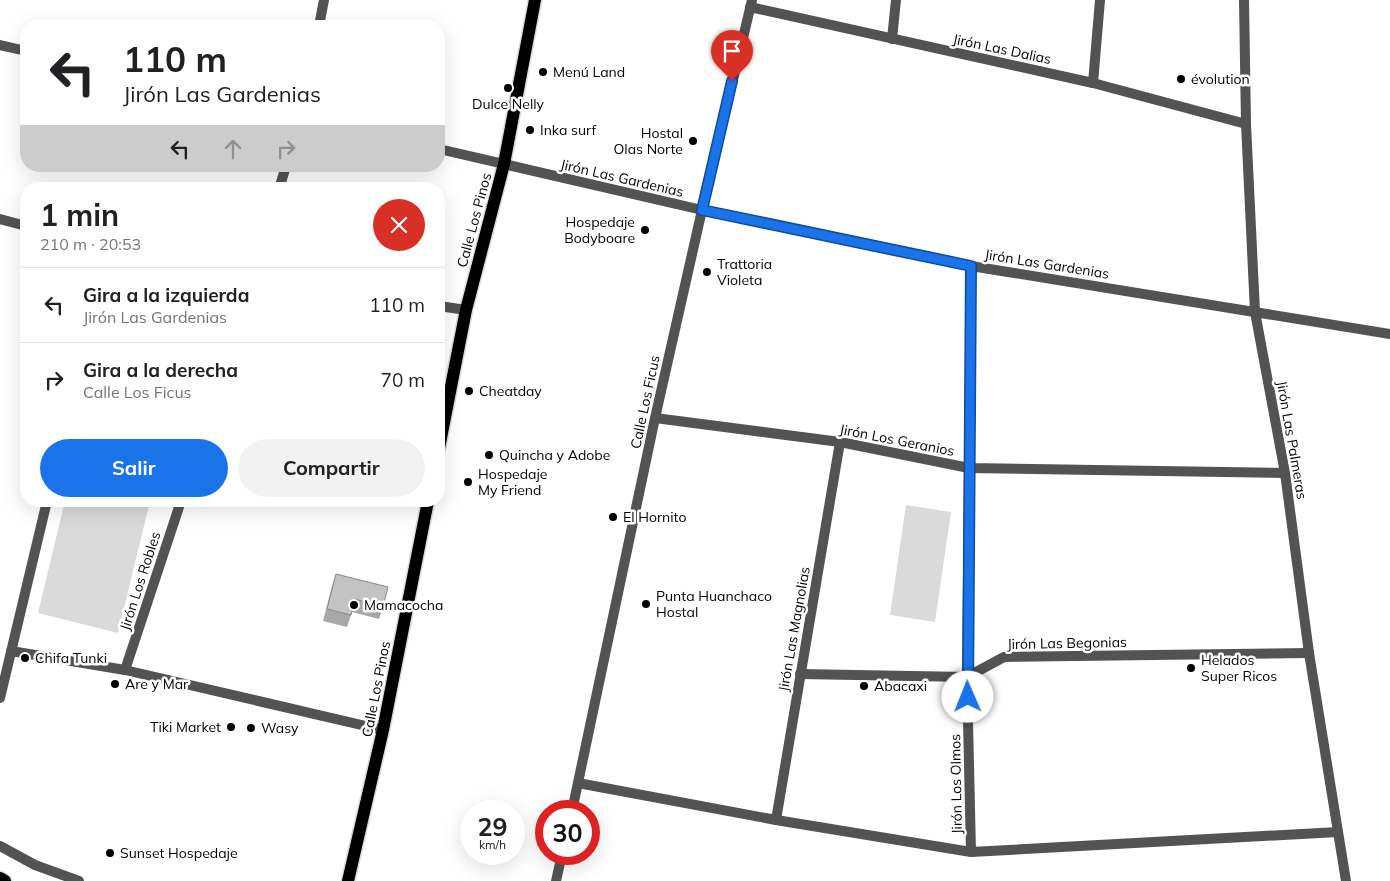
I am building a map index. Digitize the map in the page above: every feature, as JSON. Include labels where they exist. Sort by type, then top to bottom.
[{"type":"main road","name":"Calle Los Pinos","points":[[445,417],[466,310],[504,164],[535,0]]},
{"type":"main road","name":"Calle Los Pinos","points":[[348,881],[383,730],[427,507]]},
{"type":"main road","points":[[0,878],[5,881]]},
{"type":"street","points":[[320,20],[324,0]]},
{"type":"street","points":[[892,39],[896,0]]},
{"type":"street","points":[[1092,83],[1100,0]]},
{"type":"street","name":"Jirón Las Palmeras","points":[[1244,0],[1246,124],[1256,312],[1285,473],[1309,653],[1346,881]]},
{"type":"street","name":"Jirón Las Dalias","points":[[751,4],[892,39],[1092,83],[1246,124]]},
{"type":"street","name":"Calle Los Ficus","points":[[574,800],[655,418],[751,4]]},
{"type":"street","points":[[0,45],[20,50]]},
{"type":"street","name":"Jirón Las Gardenias","points":[[445,150],[702,210],[971,266],[1390,334]]},
{"type":"street","points":[[0,219],[20,224]]},
{"type":"street","name":"Jirón Los Olmos","points":[[971,266],[967,677],[971,852]]},
{"type":"street","points":[[445,307],[466,310]]},
{"type":"street","name":"Jirón Los Geranios","points":[[655,418],[840,442],[969,468],[1285,473]]},
{"type":"street","name":"Jirón Las Magnolias","points":[[776,820],[840,442]]},
{"type":"street","points":[[0,698],[46,507]]},
{"type":"street","name":"Jirón Los Robles","points":[[125,670],[179,507]]},
{"type":"street","points":[[11,650],[125,670],[383,730]]},
{"type":"street","name":"Jirón Las Begonias","points":[[800,674],[967,677],[1004,657],[1309,653]]},
{"type":"street","points":[[578,783],[776,820],[971,852],[1338,832]]},
{"type":"street","points":[[0,846],[35,865],[79,881]]},
{"type":"street","points":[[556,881],[560,865]]},
{"type":"shaded area","points":[[906,505],[951,512],[935,622],[890,615]]},
{"type":"shaded area","points":[[64,507],[149,507],[118,633],[38,613]]},
{"type":"building","points":[[336,574],[388,587],[383,607],[355,599],[351,615],[327,609]]},
{"type":"place","name":"Menú Land","points":[[543,72]]},
{"type":"place","name":"évolution","points":[[1181,79]]},
{"type":"place","name":"Dulce Nelly","points":[[508,88]]},
{"type":"place","name":"Inka surf","points":[[530,130]]},
{"type":"place","name":"Hostal Olas Norte","points":[[693,141]]},
{"type":"place","name":"Hospedaje Bodyboare","points":[[645,230]]},
{"type":"place","name":"Trattoria Violeta","points":[[707,272]]},
{"type":"place","name":"Cheatday","points":[[469,391]]},
{"type":"place","name":"Quincha y Adobe","points":[[489,455]]},
{"type":"place","name":"Hospedaje My Friend","points":[[468,482]]},
{"type":"place","name":"El Hornito","points":[[613,517]]},
{"type":"place","name":"Punta Huanchaco Hostal","points":[[646,604]]},
{"type":"place","name":"Mamacocha","points":[[354,605]]},
{"type":"place","name":"Chifa Tunki","points":[[25,658]]},
{"type":"place","name":"Helados Super Ricos","points":[[1191,668]]},
{"type":"place","name":"Are y Mar","points":[[115,684]]},
{"type":"place","name":"Abacaxi","points":[[864,686]]},
{"type":"place","name":"Tiki Market","points":[[231,727]]},
{"type":"place","name":"Wasy","points":[[251,728]]},
{"type":"place","name":"Sunset Hospedaje","points":[[110,853]]},
{"type":"route","points":[[732,81],[702,210],[971,266],[968,697]]}]
